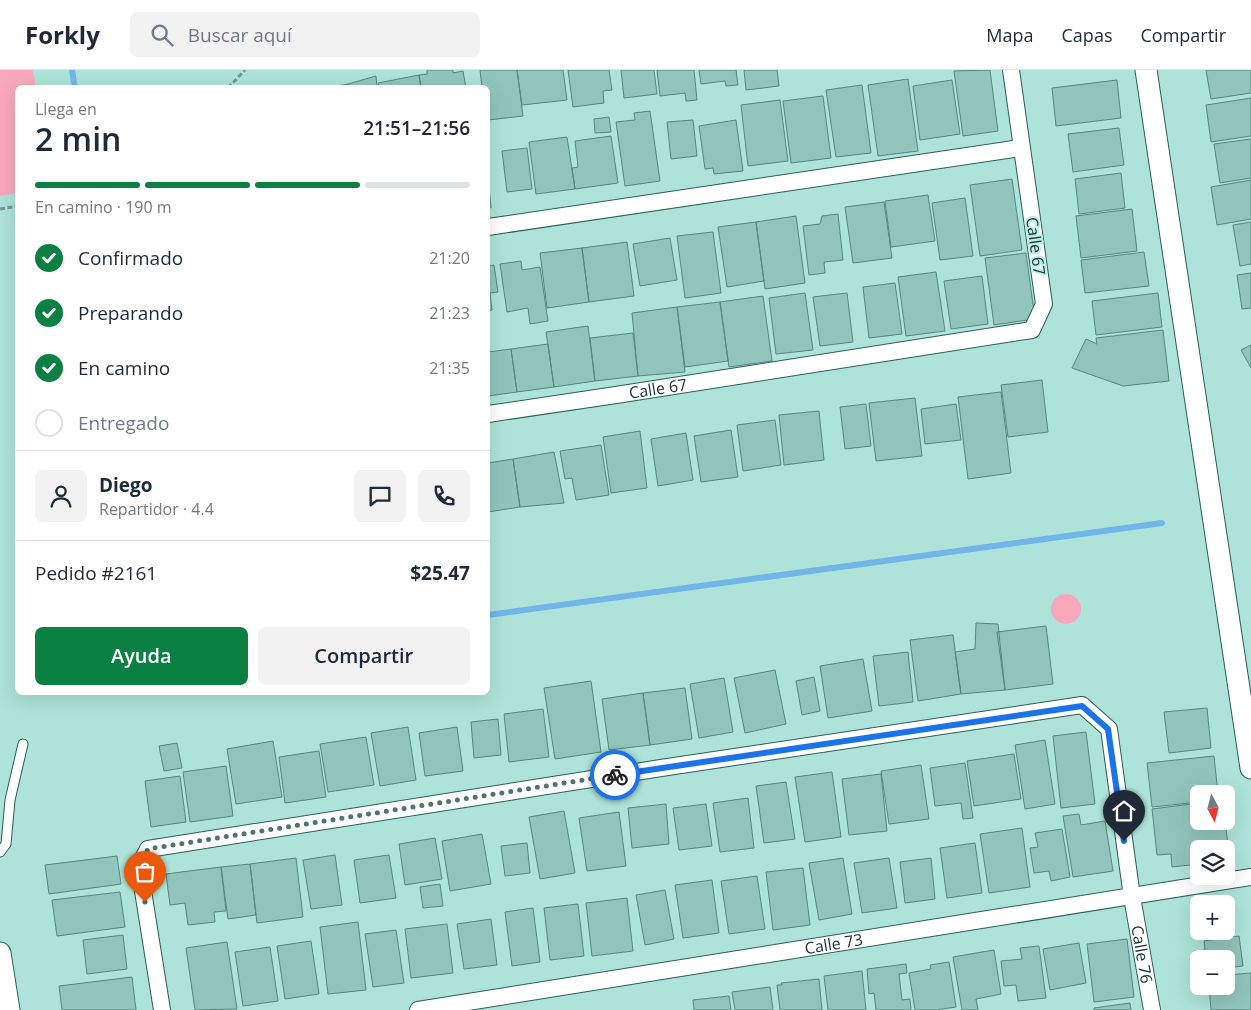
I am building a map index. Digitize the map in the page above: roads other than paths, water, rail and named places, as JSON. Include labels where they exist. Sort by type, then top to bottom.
[{"type":"street","points":[[490,227],[1021,148],[1011,70]]},
{"type":"street","points":[[1146,70],[1251,768]]},
{"type":"street","name":"Calle 67","points":[[490,414],[616,396],[1032,330],[1044,304],[1021,148]]},
{"type":"street","name":"Calle 76","points":[[162,1010],[139,866],[148,849],[661,768],[1082,706],[1108,729],[1132,897],[1152,1010]]},
{"type":"street","name":"Calle 73","points":[[418,1010],[1251,877]]},
{"type":"street","points":[[0,953],[9,1010]]},
{"type":"lane","points":[[0,852],[6,844],[10,800],[23,744]]},
{"type":"waterway","points":[[72,70],[74,85]]},
{"type":"waterway","points":[[490,615],[1162,523]]}]
